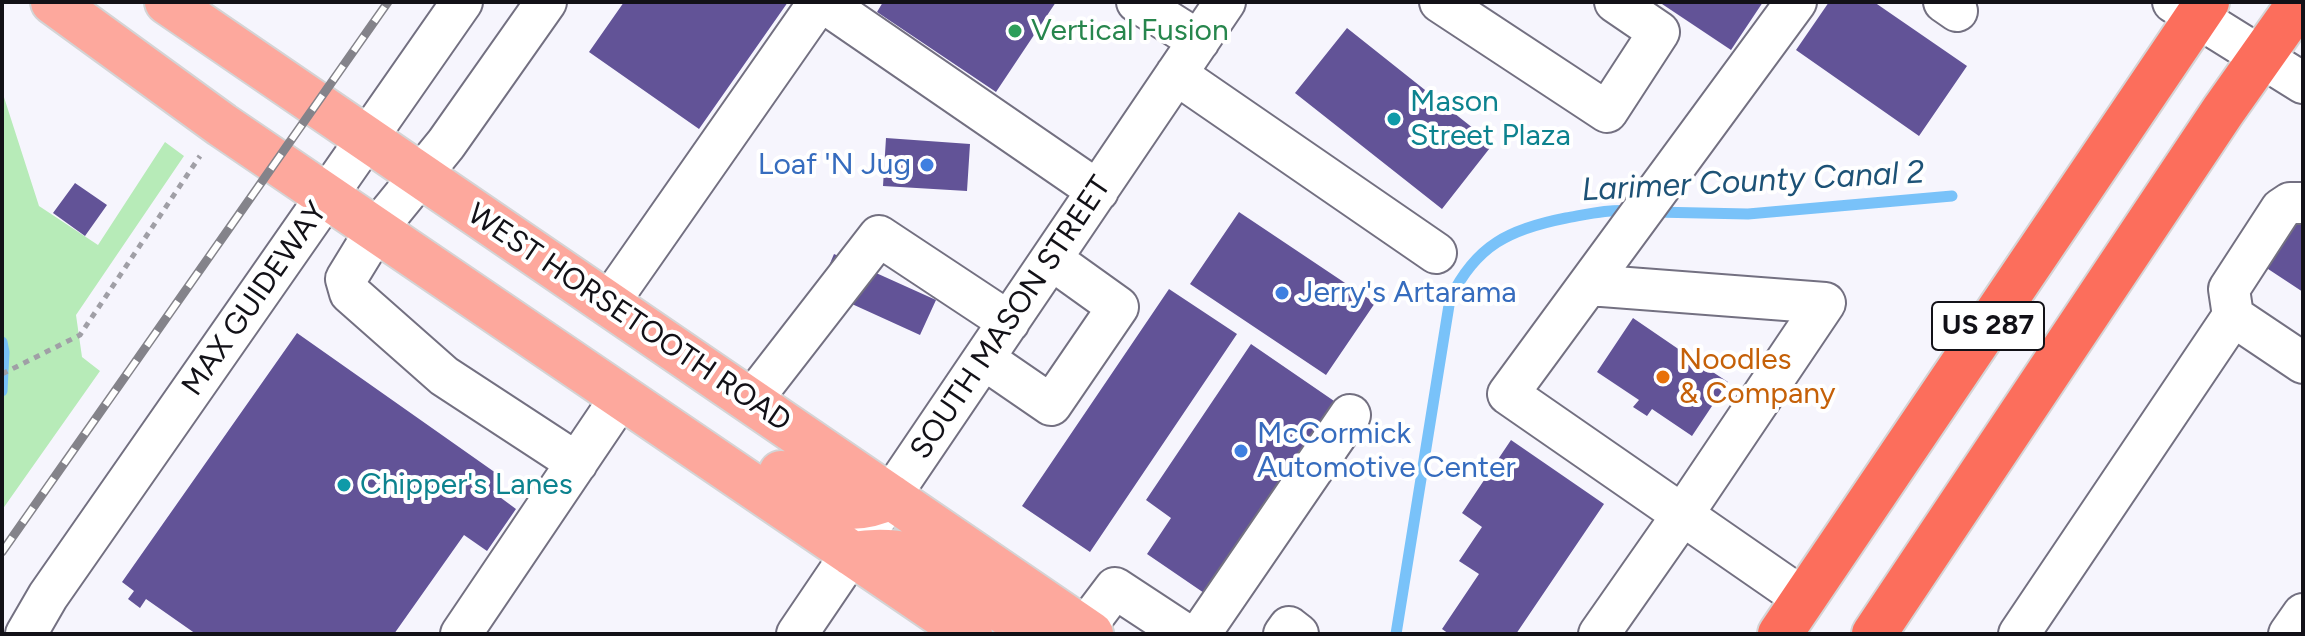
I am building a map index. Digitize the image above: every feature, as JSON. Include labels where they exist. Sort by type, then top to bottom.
[{"type":"highway","name":"US 287","points":[[1874,634],[2300,2]]},
{"type":"highway","name":"US 287","points":[[1792,616],[2192,7]]},
{"type":"main road","points":[[53,2],[222,125],[970,634]]},
{"type":"main road","name":"WEST HORSETOOTH ROAD","points":[[167,2],[1088,632]]},
{"type":"main road","points":[[532,336],[583,346],[616,360],[826,503],[853,509],[875,505],[891,497]]},
{"type":"main road","points":[[852,554],[871,551],[910,555],[942,570],[1035,634]]},
{"type":"street","name":"MAX GUIDEWAY","points":[[26,634],[48,596],[462,2]]},
{"type":"street","points":[[546,2],[446,144],[376,230],[346,279],[350,293],[444,376],[577,463]]},
{"type":"street","points":[[608,304],[821,2],[1098,191]]},
{"type":"street","points":[[1137,2],[1199,41]]},
{"type":"street","name":"SOUTH MASON STREET","points":[[797,634],[1225,2]]},
{"type":"street","points":[[1440,2],[1607,112],[1659,32],[1615,2]]},
{"type":"street","points":[[1792,616],[1683,514],[1508,394],[1796,2]]},
{"type":"street","points":[[2192,7],[2303,83]]},
{"type":"street","points":[[1176,74],[1436,253]]},
{"type":"street","points":[[2019,634],[2233,316],[2229,289],[2243,265],[2281,209],[2290,203],[2303,203]]},
{"type":"street","points":[[751,401],[879,236],[1009,322]]},
{"type":"street","points":[[984,359],[1051,405],[1118,307],[1051,259]]},
{"type":"street","points":[[1589,285],[1825,303],[1599,634]]},
{"type":"street","points":[[2233,316],[2303,363]]},
{"type":"street","points":[[461,634],[621,397]]},
{"type":"street","points":[[1200,634],[1350,415]]},
{"type":"street","points":[[1088,632],[1115,588],[1185,634]]},
{"type":"street","name":"MAX GUIDEWAY","points":[[38,634],[48,596]]},
{"type":"street","points":[[2289,634],[2303,614]]},
{"type":"street","points":[[1284,634],[1289,627],[1298,634]]},
{"type":"path","points":[[2,374],[80,335],[204,150]]},
{"type":"green space","points":[[2,91],[39,206],[98,245],[165,142],[184,156],[76,315],[82,357],[100,371],[2,510]]},
{"type":"building","points":[[624,2],[788,2],[699,129],[589,52]]},
{"type":"building","points":[[883,2],[1056,2],[996,92],[877,12]]},
{"type":"building","points":[[1659,2],[1763,2],[1731,50]]},
{"type":"building","points":[[1829,2],[1874,2],[1967,66],[1919,136],[1796,50]]},
{"type":"building","name":"Mason Street Plaza","points":[[1347,28],[1493,144],[1442,209],[1295,93]]},
{"type":"building","name":"Loaf 'N Jug","points":[[886,138],[970,144],[967,191],[883,186]]},
{"type":"building","points":[[75,183],[107,205],[85,236],[53,213]]},
{"type":"building","name":"Jerry's Artarama","points":[[1239,212],[1375,303],[1326,375],[1190,284]]},
{"type":"building","points":[[2296,215],[2303,219],[2303,292],[2262,265]]},
{"type":"building","points":[[834,254],[936,300],[920,335],[819,289]]},
{"type":"building","points":[[1169,289],[1237,334],[1090,552],[1022,506]]},
{"type":"building","name":"Noodles & Company","points":[[1633,318],[1693,359],[1699,351],[1711,359],[1705,367],[1728,382],[1692,436],[1652,409],[1647,416],[1633,407],[1639,400],[1597,372]]},
{"type":"building","name":"Chipper's Lanes","points":[[297,333],[503,478],[493,492],[516,509],[487,551],[464,535],[394,634],[196,634],[146,599],[140,608],[128,599],[134,591],[122,582]]},
{"type":"building","name":"McCormick Automotive Center","points":[[1251,344],[1337,403],[1207,595],[1147,554],[1171,518],[1146,500]]},
{"type":"building","points":[[1511,440],[1604,504],[1516,634],[1449,634],[1442,629],[1479,574],[1459,561],[1482,527],[1462,513]]},
{"type":"waterway","name":"Larimer County Canal 2","points":[[1654,212],[1748,214],[1952,196]]},
{"type":"waterway","name":"Larimer County Canal 2","points":[[1396,634],[1450,299],[1460,280],[1483,253],[1512,234],[1566,218],[1607,211],[1633,211]]},
{"type":"waterway","points":[[2,342],[2,391]]},
{"type":"railway","points":[[2,552],[388,2]]},
{"type":"place","name":"Vertical Fusion","points":[[1015,31]]},
{"type":"place","name":"Mason Street Plaza","points":[[1394,119]]},
{"type":"place","name":"Loaf 'N Jug","points":[[927,165]]},
{"type":"place","name":"Jerry's Artarama","points":[[1282,293]]},
{"type":"place","name":"Noodles & Company","points":[[1663,377]]},
{"type":"place","name":"McCormick Automotive Center","points":[[1241,451]]},
{"type":"place","name":"Chipper's Lanes","points":[[344,485]]}]
